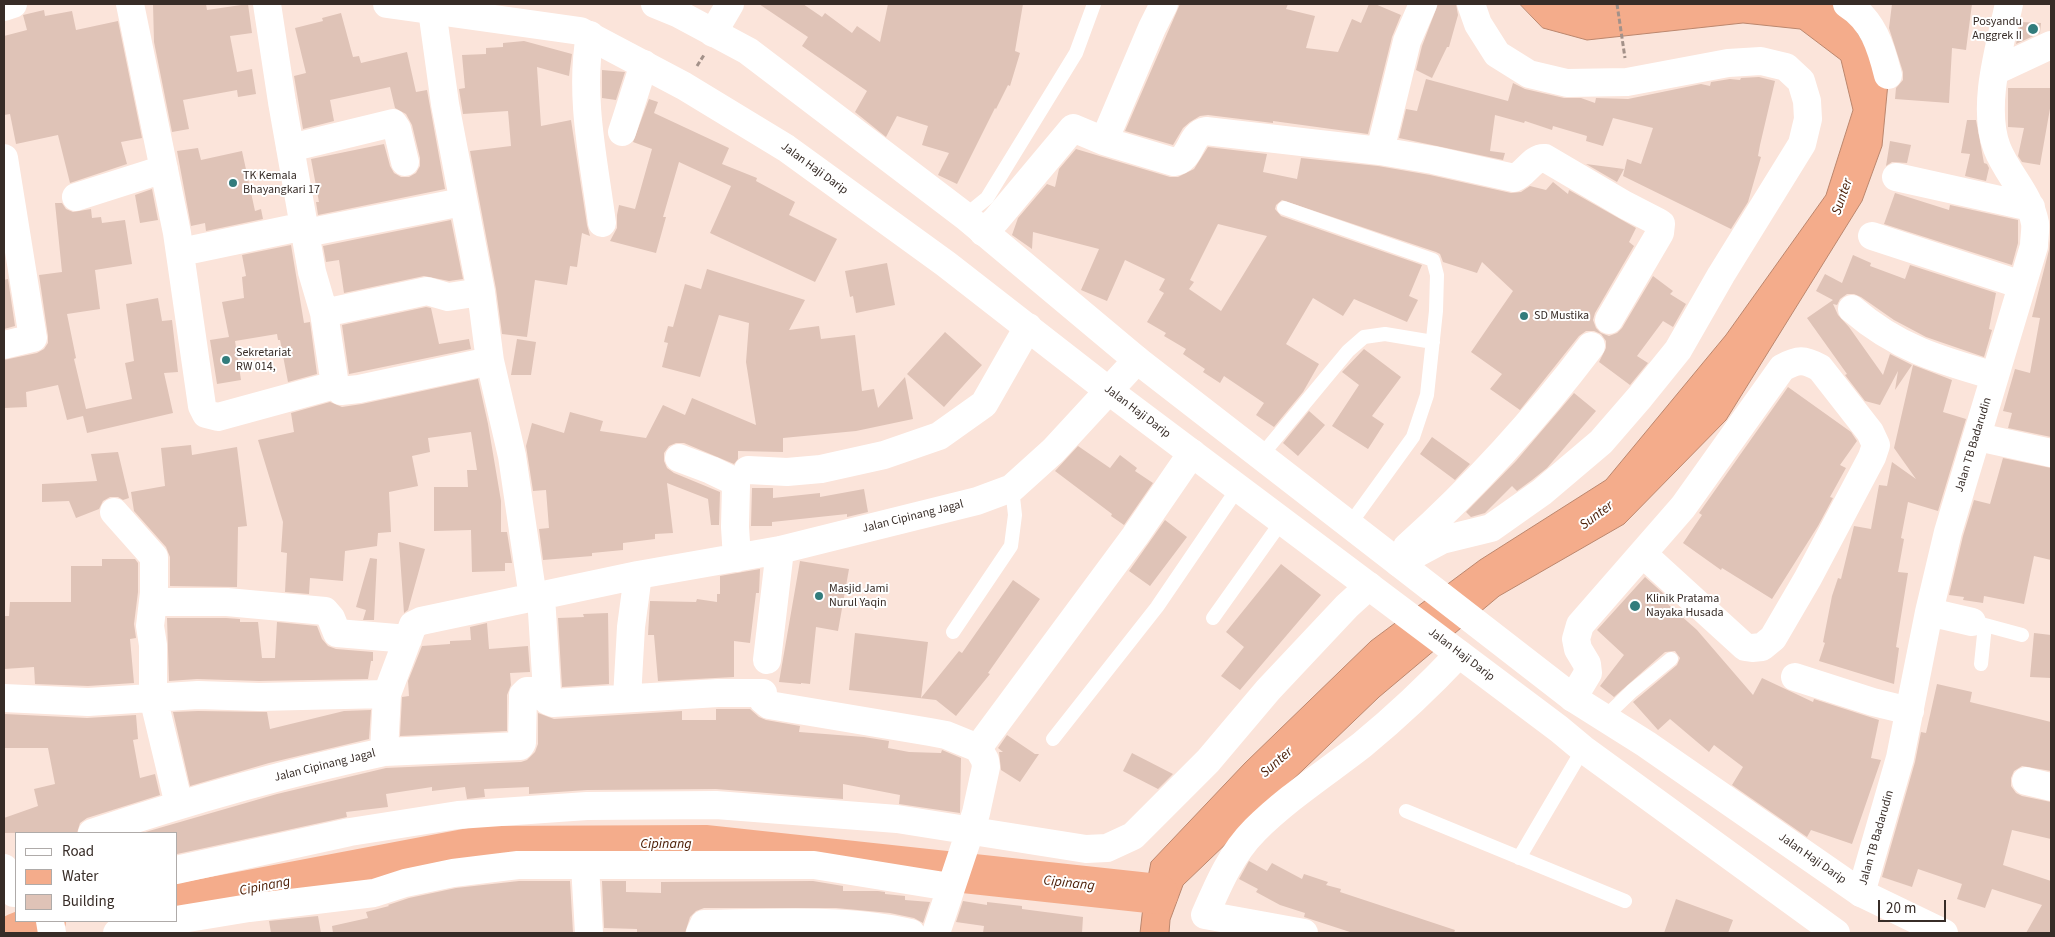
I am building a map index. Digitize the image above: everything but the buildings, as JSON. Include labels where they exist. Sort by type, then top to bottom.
[{"type":"street","points":[[4,7],[14,4]]},
{"type":"street","points":[[130,4],[180,252],[202,406],[206,414],[218,417],[335,385]]},
{"type":"street","points":[[267,4],[312,272],[324,313],[335,385],[342,390],[359,389],[490,361]]},
{"type":"street","name":"Jalan Haji Darip","points":[[387,4],[580,31],[684,86],[786,148],[946,264],[1109,391],[1559,729],[1583,750],[1836,933]]},
{"type":"street","name":"Jalan Haji Darip","points":[[655,4],[677,13],[748,51],[974,224],[1137,360],[1573,698],[1646,744],[1862,893],[1944,933]]},
{"type":"street","points":[[714,34],[730,4]]},
{"type":"street","points":[[1104,141],[1164,4]]},
{"type":"street","points":[[1380,151],[1408,41],[1423,4]]},
{"type":"street","points":[[1404,567],[1442,540],[1491,528],[1542,492],[1601,442],[1678,350],[1721,274],[1802,144],[1808,119],[1807,101],[1801,81],[1786,67],[1761,61],[1728,63],[1627,82],[1567,83],[1529,74],[1497,54],[1478,24],[1471,4]]},
{"type":"street","points":[[1847,4],[1858,10],[1874,32],[1881,47],[1888,75]]},
{"type":"street","name":"Jalan TB Badarudin","points":[[1862,893],[1900,758],[1929,612],[1948,532],[2022,285],[2042,249],[2031,207],[2009,172],[1997,146],[1992,125],[1991,104],[1995,71],[2009,4]]},
{"type":"street","points":[[432,10],[444,104],[481,292],[490,361],[512,456],[537,597],[548,701],[553,703],[718,693],[763,694],[763,700],[769,705],[946,735],[978,748],[985,760],[986,767],[967,838],[951,882],[936,933]]},
{"type":"street","points":[[590,35],[586,57],[585,98],[602,223]]},
{"type":"street","points":[[1995,71],[2051,45]]},
{"type":"street","points":[[622,132],[644,64]]},
{"type":"street","points":[[290,148],[393,123],[398,129],[405,162]]},
{"type":"street","points":[[974,224],[996,220],[1072,128],[1104,141],[1174,162],[1180,162],[1198,135],[1206,131],[1380,151],[1433,160],[1514,178],[1520,176],[1537,160],[1545,158],[1626,206],[1661,224],[1660,233],[1609,320]]},
{"type":"street","points":[[4,158],[33,338],[4,345]]},
{"type":"street","points":[[76,197],[164,169]]},
{"type":"street","points":[[1896,177],[2031,207]]},
{"type":"street","points":[[180,252],[462,202]]},
{"type":"street","points":[[1872,236],[2022,285]]},
{"type":"street","points":[[324,313],[427,291],[448,296],[481,292]]},
{"type":"street","points":[[1852,309],[1870,325],[1904,346],[1952,364],[1995,376]]},
{"type":"street","points":[[748,470],[787,472],[821,468],[884,455],[939,436],[984,404],[1028,328]]},
{"type":"street","points":[[1404,567],[1432,525],[1503,454],[1535,418],[1591,346]]},
{"type":"street","name":"Jalan Cipinang Jagal","points":[[95,832],[179,805],[320,766],[384,752],[387,694],[413,625],[421,621],[638,575],[780,550],[977,501],[1012,488],[1053,451],[1137,360]]},
{"type":"street","points":[[1573,698],[1588,673],[1587,664],[1578,649],[1576,639],[1580,625],[1683,507],[1782,368],[1794,361],[1809,361],[1820,368],[1870,432],[1876,445],[1872,457],[1808,578],[1773,638],[1762,647],[1745,647],[1643,554]]},
{"type":"street","points":[[1166,434],[1191,402]]},
{"type":"street","points":[[1978,437],[2051,453]]},
{"type":"street","points":[[978,748],[1134,536],[1192,453]]},
{"type":"street","points":[[679,458],[712,470],[734,481],[736,484],[735,527],[737,558]]},
{"type":"street","points":[[114,512],[154,556],[155,575],[150,626],[152,697],[179,805]]},
{"type":"street","points":[[768,660],[780,550]]},
{"type":"street","points":[[628,698],[631,627],[638,575]]},
{"type":"street","points":[[178,870],[350,832],[458,815],[587,806],[716,805],[788,810],[897,819],[967,838],[1086,849],[1107,848],[1133,836],[1208,761],[1268,690],[1347,606],[1369,586]]},
{"type":"street","points":[[153,602],[227,602],[325,611],[331,618],[337,633],[408,639]]},
{"type":"street","points":[[1929,612],[1979,624]]},
{"type":"street","points":[[1304,933],[1205,915],[1226,868],[1254,831],[1298,793],[1363,744],[1436,678],[1454,650]]},
{"type":"street","points":[[1795,677],[1873,702],[1910,711]]},
{"type":"street","points":[[384,752],[520,746],[522,744],[522,695],[527,691],[543,690],[547,692]]},
{"type":"street","points":[[4,698],[88,702],[198,695],[259,697],[387,694]]},
{"type":"street","points":[[178,920],[249,908],[374,894],[405,883],[453,873],[518,865],[814,865],[951,882]]},
{"type":"street","points":[[585,866],[589,933]]},
{"type":"street","points":[[4,868],[11,895]]},
{"type":"street","points":[[118,933],[168,922]]},
{"type":"street","points":[[700,933],[704,924],[793,923],[873,926],[911,933]]},
{"type":"lane","points":[[974,224],[987,198],[1076,53],[1094,4]]},
{"type":"lane","points":[[1284,208],[1433,260],[1437,274],[1433,342],[1427,395],[1413,437],[1350,524]]},
{"type":"lane","points":[[1262,456],[1348,351],[1364,337],[1385,334],[1433,342]]},
{"type":"lane","points":[[953,632],[1011,546],[1015,515],[1012,488]]},
{"type":"lane","points":[[1053,739],[1157,607],[1238,488]]},
{"type":"lane","points":[[1213,618],[1282,521]]},
{"type":"lane","points":[[1981,664],[1979,624],[2022,634]]},
{"type":"lane","points":[[1604,718],[1632,691],[1671,659]]},
{"type":"lane","points":[[1519,858],[1583,750]]},
{"type":"lane","points":[[1406,811],[1625,901]]},
{"type":"path","points":[[1617,4],[1624,51]]},
{"type":"path","points":[[684,86],[714,34]]},
{"type":"water","name":"Sunter","points":[[1520,4],[1833,4],[1842,7],[1888,83],[1882,146],[1862,201],[1726,420],[1624,524],[1499,596],[1379,697],[1183,885],[1170,920],[1169,933],[1140,933],[1151,862],[1245,763],[1371,641],[1480,560],[1606,480],[1726,335],[1826,195],[1853,110],[1841,60],[1800,29],[1743,23],[1587,40],[1543,28]]},
{"type":"waterway","name":"Cipinang","points":[[178,904],[481,846],[705,845],[1158,894]]},
{"type":"waterway","name":"Cipinang","points":[[16,933],[44,922]]},
{"type":"place","name":"Posyandu Anggrek II","points":[[2033,29]]},
{"type":"place","name":"TK Kemala Bhayangkari 17","points":[[233,183]]},
{"type":"place","name":"SD Mustika","points":[[1524,316]]},
{"type":"place","name":"Sekretariat RW 014,","points":[[226,360]]},
{"type":"place","name":"Masjid Jami Nurul Yaqin","points":[[819,596]]},
{"type":"place","name":"Klinik Pratama Nayaka Husada","points":[[1635,606]]}]
